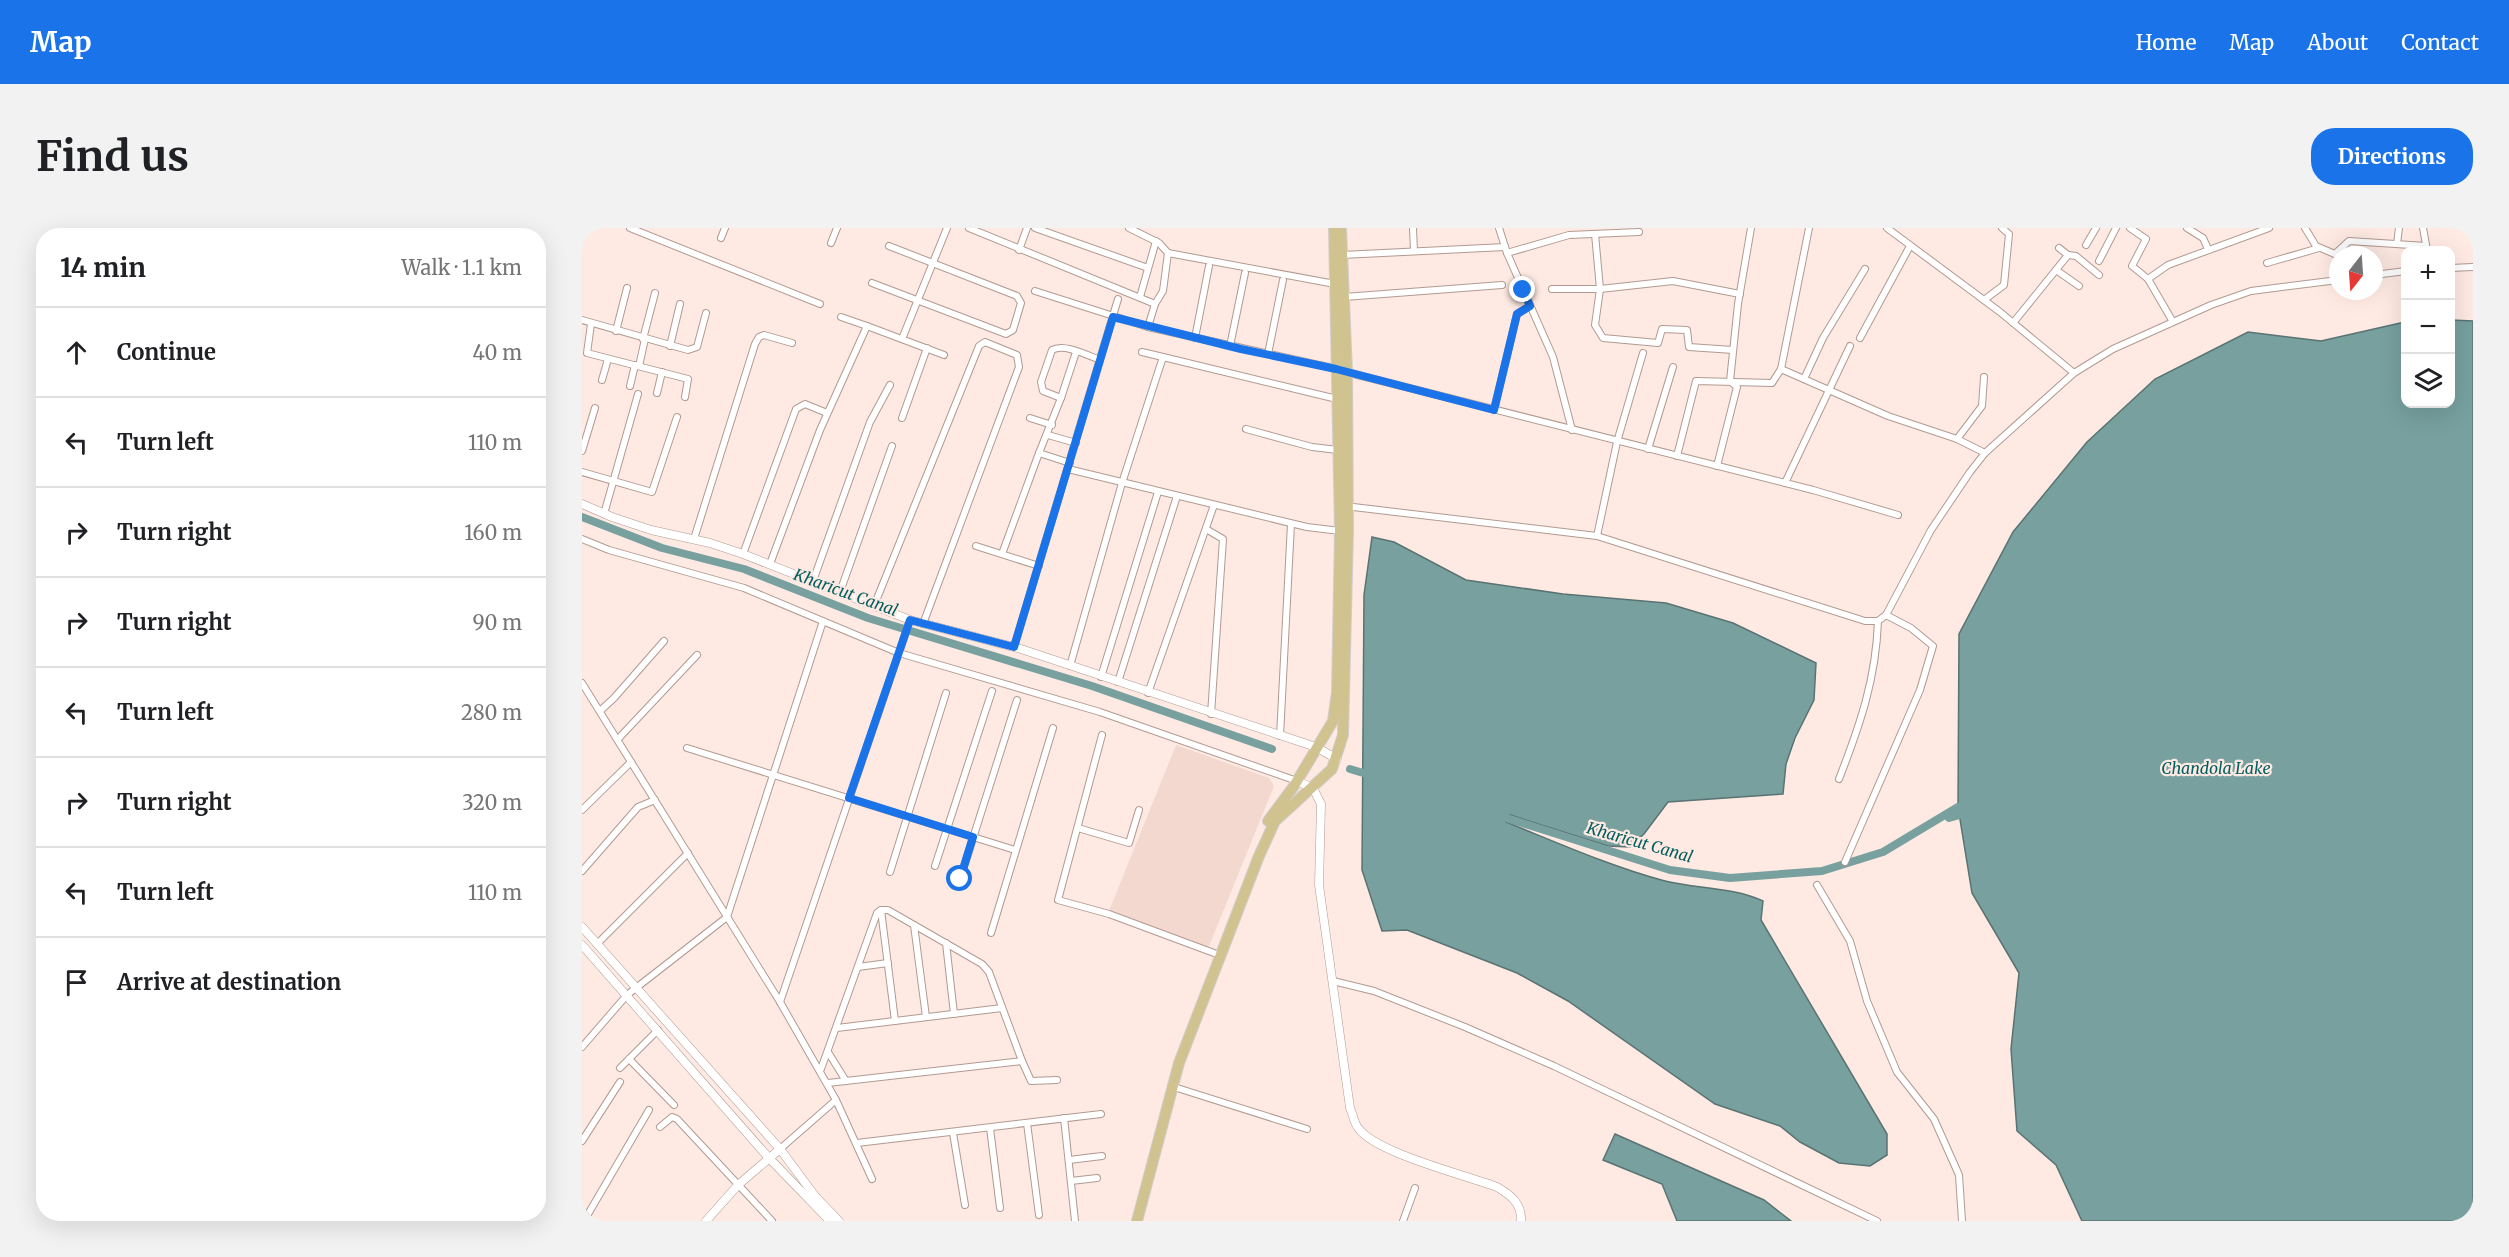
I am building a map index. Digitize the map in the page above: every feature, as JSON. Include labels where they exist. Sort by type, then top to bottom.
[{"type":"main road","points":[[1131,1221],[1174,1061],[1214,953],[1270,819],[1297,781],[1333,721],[1337,692],[1340,531],[1343,506],[1338,450],[1337,399],[1342,370],[1335,284],[1334,228]]},
{"type":"main road","points":[[1137,1221],[1179,1063],[1215,966],[1275,821],[1332,769],[1343,735],[1342,370],[1344,297],[1341,228]]},
{"type":"street","points":[[630,228],[820,304]]},
{"type":"street","points":[[721,238],[725,228]]},
{"type":"street","points":[[831,243],[837,228]]},
{"type":"street","points":[[902,339],[947,228]]},
{"type":"street","points":[[969,228],[1155,304]]},
{"type":"street","points":[[1019,250],[1027,228]]},
{"type":"street","points":[[1035,228],[1148,268]]},
{"type":"street","points":[[1129,228],[1142,230],[1168,254],[1335,284]]},
{"type":"street","points":[[1413,228],[1414,251]]},
{"type":"street","points":[[1499,228],[1506,250],[1552,357],[1572,430]]},
{"type":"street","points":[[1730,381],[1740,294],[1751,228]]},
{"type":"street","points":[[1677,456],[1696,381],[1772,383],[1781,369],[1809,228]]},
{"type":"street","points":[[1887,228],[2013,322],[2074,373]]},
{"type":"street","points":[[1984,300],[2004,285],[2009,234],[2002,228]]},
{"type":"street","points":[[2086,245],[2096,228]]},
{"type":"street","points":[[2099,261],[2116,228]]},
{"type":"street","points":[[2130,228],[2146,239],[2132,266],[2148,279],[2173,322]]},
{"type":"street","points":[[2187,228],[2203,238],[2208,249]]},
{"type":"street","points":[[2148,279],[2168,265],[2267,228]]},
{"type":"street","points":[[2305,228],[2319,248],[2329,252]]},
{"type":"street","points":[[2397,244],[2399,228]]},
{"type":"street","points":[[2423,228],[2426,246]]},
{"type":"street","points":[[1342,255],[1414,251],[1506,250],[1569,235],[1638,232]]},
{"type":"street","points":[[1594,234],[1600,289],[1595,325],[1603,338],[1658,343],[1662,329],[1687,330],[1689,347],[1733,350]]},
{"type":"street","points":[[1140,297],[1156,241]]},
{"type":"street","points":[[2344,246],[2349,241],[2412,246]]},
{"type":"street","points":[[872,283],[1006,334],[1013,330],[1020,298],[889,246]]},
{"type":"street","points":[[1860,338],[1910,246]]},
{"type":"street","points":[[2059,248],[2068,255],[2076,256],[2099,275]]},
{"type":"street","points":[[2267,263],[2319,248]]},
{"type":"street","points":[[1148,327],[1155,304],[1163,291],[1168,254]]},
{"type":"street","points":[[2013,322],[2068,255]]},
{"type":"street","points":[[1196,338],[1209,266]]},
{"type":"street","points":[[2455,268],[2473,267]]},
{"type":"street","points":[[1804,379],[1823,338],[1865,268]]},
{"type":"street","points":[[2056,270],[2079,286]]},
{"type":"street","points":[[2385,274],[2401,272]]},
{"type":"street","points":[[1230,346],[1245,273]]},
{"type":"street","points":[[1268,354],[1283,280]]},
{"type":"street","points":[[1552,289],[1600,289],[1673,281],[1740,294]]},
{"type":"street","points":[[1343,506],[1597,536],[1865,621],[1878,621],[1886,615],[1931,530],[1985,453],[2074,373],[2113,349],[2211,304],[2251,291],[2329,281]]},
{"type":"street","points":[[1344,297],[1502,285]]},
{"type":"street","points":[[616,331],[627,288]]},
{"type":"street","points":[[1035,291],[1148,327],[1342,370],[1785,483],[1898,515]]},
{"type":"street","points":[[630,386],[655,293]]},
{"type":"street","points":[[1014,647],[1118,299]]},
{"type":"street","points":[[670,346],[680,304]]},
{"type":"street","points":[[1494,410],[1517,314],[1530,306]]},
{"type":"street","points":[[582,320],[688,350],[697,347],[706,313]]},
{"type":"street","points":[[841,317],[944,355]]},
{"type":"street","points":[[591,324],[587,353],[688,379],[685,397]]},
{"type":"street","points":[[770,564],[827,413],[867,327]]},
{"type":"street","points":[[694,539],[755,344],[759,337],[764,335],[792,343]]},
{"type":"street","points":[[874,606],[979,346],[985,342],[993,344],[1017,355],[1019,367],[923,624]]},
{"type":"street","points":[[1785,483],[1850,345]]},
{"type":"street","points":[[1061,398],[1043,391],[1041,382],[1052,350],[1063,347],[1100,360]]},
{"type":"street","points":[[902,418],[927,348]]},
{"type":"street","points":[[1002,554],[1039,453],[1052,425],[1076,352]]},
{"type":"street","points":[[1142,352],[1337,399]]},
{"type":"street","points":[[1597,536],[1617,442],[1643,353]]},
{"type":"street","points":[[1070,666],[1122,483],[1164,357]]},
{"type":"street","points":[[602,380],[608,358]]},
{"type":"street","points":[[1648,449],[1673,367]]},
{"type":"street","points":[[1781,369],[1888,416],[1957,440],[1985,453]]},
{"type":"street","points":[[657,393],[662,372]]},
{"type":"street","points":[[1957,440],[1982,406],[1984,377]]},
{"type":"street","points":[[1717,466],[1737,387],[1730,381]]},
{"type":"street","points":[[813,581],[870,422],[890,385]]},
{"type":"street","points":[[604,514],[639,394]]},
{"type":"street","points":[[743,554],[796,409],[805,404],[827,413]]},
{"type":"street","points":[[582,451],[594,408]]},
{"type":"street","points":[[582,472],[652,492],[677,417]]},
{"type":"street","points":[[1030,418],[1052,425]]},
{"type":"street","points":[[1246,429],[1311,447],[1338,450]]},
{"type":"street","points":[[1048,435],[1076,443]]},
{"type":"street","points":[[840,592],[892,446]]},
{"type":"street","points":[[1039,453],[1069,466],[1122,483],[1292,524],[1340,531]]},
{"type":"street","points":[[1101,676],[1158,492]]},
{"type":"street","points":[[1118,682],[1177,496]]},
{"type":"street","points":[[582,504],[651,530],[694,539],[743,554],[910,620],[1014,647],[1316,747],[1337,759]]},
{"type":"street","points":[[1148,693],[1214,505]]},
{"type":"street","points":[[1280,736],[1292,524]]},
{"type":"street","points":[[1206,529],[1223,539],[1211,714]]},
{"type":"street","points":[[582,538],[609,549],[744,588],[899,653],[1100,712],[1313,788],[1321,804],[1319,885],[1350,1107],[1358,1128],[1373,1143],[1391,1151],[1497,1187],[1511,1195],[1522,1212],[1521,1221]]},
{"type":"street","points":[[976,546],[1039,566]]},
{"type":"street","points":[[1845,862],[1920,690],[1933,646],[1911,628],[1886,615]]},
{"type":"street","points":[[780,1002],[910,620]]},
{"type":"street","points":[[582,1047],[627,995],[727,916],[823,621]]},
{"type":"street","points":[[1839,779],[1863,716],[1877,652],[1878,621]]},
{"type":"street","points":[[600,711],[664,641]]},
{"type":"street","points":[[618,739],[697,655]]},
{"type":"street","points":[[582,683],[821,1069],[872,1179]]},
{"type":"street","points":[[935,866],[992,691]]},
{"type":"street","points":[[890,872],[946,693]]},
{"type":"street","points":[[960,879],[1017,700]]},
{"type":"street","points":[[991,933],[1053,728]]},
{"type":"street","points":[[1102,735],[1058,900],[1108,914],[1214,953]]},
{"type":"street","points":[[687,748],[1015,850]]},
{"type":"street","points":[[582,810],[631,762]]},
{"type":"street","points":[[582,871],[638,807],[655,800]]},
{"type":"street","points":[[1078,828],[1130,843],[1139,810]]},
{"type":"street","points":[[597,944],[688,853]]},
{"type":"street","points":[[1817,885],[1850,941],[1866,1001],[1897,1072],[1934,1119],[1959,1175],[1962,1221]]},
{"type":"street","points":[[821,1069],[877,913],[881,910],[888,910],[982,964],[989,972],[1031,1081],[1058,1080]]},
{"type":"street","points":[[881,910],[896,1021]]},
{"type":"street","points":[[914,925],[926,1017]]},
{"type":"street","points":[[582,927],[780,1149],[815,1196],[839,1221]]},
{"type":"street","points":[[946,943],[954,1014]]},
{"type":"street","points":[[582,945],[768,1157],[830,1221]]},
{"type":"street","points":[[858,967],[888,963]]},
{"type":"street","points":[[1333,981],[1374,992],[1465,1027],[1554,1066],[1877,1221]]},
{"type":"street","points":[[837,1028],[1002,1008]]},
{"type":"street","points":[[620,1068],[658,1030]]},
{"type":"street","points":[[828,1052],[846,1081]]},
{"type":"street","points":[[629,1059],[674,1105]]},
{"type":"street","points":[[828,1083],[1022,1060]]},
{"type":"street","points":[[582,1141],[620,1082]]},
{"type":"street","points":[[1174,1087],[1306,1129]]},
{"type":"street","points":[[706,1221],[738,1185],[768,1157],[836,1100]]},
{"type":"street","points":[[585,1221],[649,1110]]},
{"type":"street","points":[[857,1143],[1101,1114]]},
{"type":"street","points":[[660,1127],[672,1118],[677,1119],[772,1221]]},
{"type":"street","points":[[1064,1118],[1075,1221]]},
{"type":"street","points":[[1027,1123],[1039,1215]]},
{"type":"street","points":[[990,1128],[1000,1208]]},
{"type":"street","points":[[953,1133],[965,1205]]},
{"type":"street","points":[[1069,1160],[1102,1156]]},
{"type":"street","points":[[1071,1180],[1097,1178]]},
{"type":"street","points":[[1403,1221],[1415,1188]]},
{"type":"shaded area","points":[[1176,745],[1269,778],[1274,786],[1207,951],[1109,911]]},
{"type":"water","name":"Chandola Lake","points":[[2455,320],[2473,321],[2473,1221],[2082,1221],[2056,1165],[2017,1131],[2011,1049],[2019,973],[1972,893],[1958,807],[1959,634],[2013,532],[2087,442],[2155,379],[2248,332],[2321,341],[2401,323],[2401,408],[2455,408]]},
{"type":"water","points":[[1372,537],[1394,542],[1466,580],[1563,594],[1666,603],[1733,623],[1816,663],[1814,700],[1795,738],[1786,764],[1783,794],[1668,802],[1644,834],[1630,847],[1608,846],[1510,815],[1506,822],[1625,869],[1677,884],[1739,893],[1763,901],[1761,920],[1887,1134],[1887,1155],[1870,1166],[1839,1163],[1800,1142],[1780,1126],[1715,1104],[1568,1001],[1517,973],[1407,930],[1382,931],[1362,870],[1364,595]]},
{"type":"water","points":[[1615,1134],[1764,1200],[1791,1221],[1677,1221],[1662,1184],[1603,1160]]},
{"type":"waterway","name":"Kharicut Canal","points":[[582,517],[662,548],[744,569],[868,618],[1092,686],[1272,749]]},
{"type":"waterway","name":"Kharicut Canal","points":[[1350,769],[1370,775]]},
{"type":"waterway","name":"Kharicut Canal","points":[[1497,815],[1670,870],[1730,878],[1822,871],[1883,852],[1958,807],[1949,818],[1970,812]]},
{"type":"route","points":[[960,879],[973,837],[849,798],[910,620],[1014,647],[1113,317],[1241,349],[1336,369],[1494,410],[1517,314],[1530,306],[1523,290]]}]
